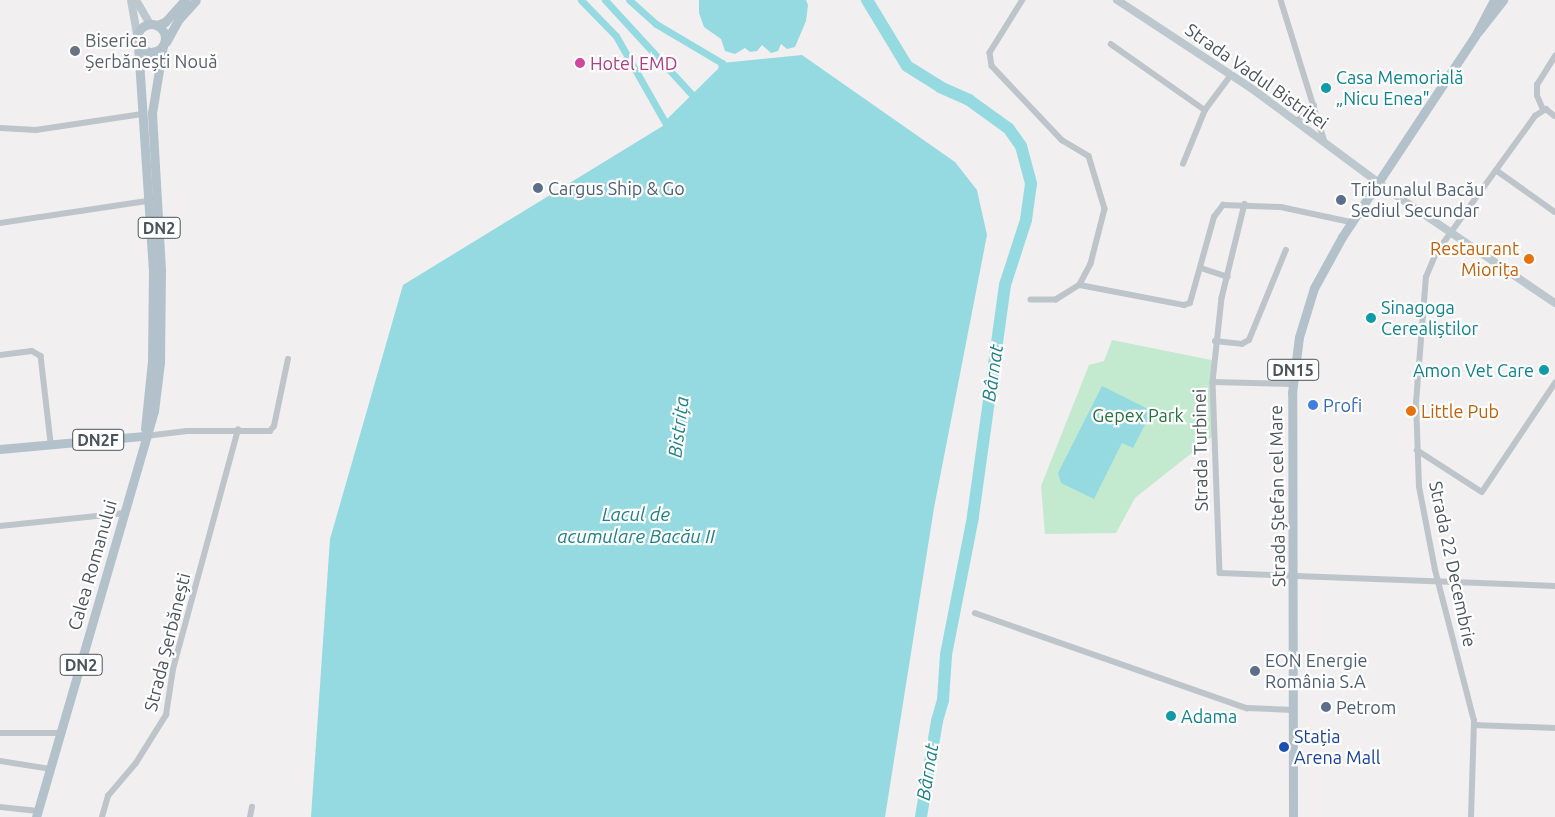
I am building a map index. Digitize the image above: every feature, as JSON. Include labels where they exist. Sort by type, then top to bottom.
[{"type":"main road","points":[[130,0],[138,45],[150,53],[164,44],[164,32],[154,24],[136,0]]},
{"type":"main road","points":[[137,34],[154,24],[165,22],[185,0]]},
{"type":"main road","name":"Calea Romanului","points":[[144,436],[154,411],[160,362],[161,270],[152,113],[164,44],[196,0]]},
{"type":"main road","name":"Strada Vadul Bistriței","points":[[1117,0],[1231,75],[1326,142],[1377,182],[1555,303]]},
{"type":"main road","name":"DN15","points":[[1475,36],[1494,0]]},
{"type":"main road","name":"DN15","points":[[1377,182],[1475,36],[1503,0]]},
{"type":"main road","name":"Calea Romanului","points":[[37,814],[125,513],[144,436],[152,361],[153,269],[138,45]]},
{"type":"main road","points":[[142,114],[152,113]]},
{"type":"main road","name":"Strada Ștefan cel Mare","points":[[1293,817],[1294,578],[1292,384],[1299,337],[1309,301],[1351,222],[1377,182]]},
{"type":"main road","name":"DN2F","points":[[0,449],[144,436]]},
{"type":"street","points":[[1022,0],[992,48],[990,60],[992,66],[1062,140],[1089,156],[1099,182],[1105,209],[1090,264],[1080,285],[1056,300],[1031,300]]},
{"type":"street","points":[[1281,0],[1326,142]]},
{"type":"street","points":[[1111,44],[1205,110]]},
{"type":"street","points":[[1555,56],[1537,85],[1537,96],[1543,110],[1555,116]]},
{"type":"street","points":[[1183,164],[1205,110],[1231,75]]},
{"type":"street","points":[[1297,121],[1314,105]]},
{"type":"street","name":"Strada 22 Decembrie","points":[[1471,817],[1474,725],[1422,509],[1417,450],[1416,403],[1426,277],[1436,253],[1496,170],[1543,110]]},
{"type":"street","points":[[0,128],[36,130],[142,114]]},
{"type":"street","points":[[1496,170],[1555,212]]},
{"type":"street","points":[[0,223],[148,202]]},
{"type":"street","points":[[1080,285],[1184,305],[1192,300],[1217,210],[1223,205],[1245,204],[1280,207],[1351,222]]},
{"type":"street","name":"Strada Turbinei","points":[[1245,204],[1228,277],[1216,341],[1213,382],[1220,573],[1294,578]]},
{"type":"street","points":[[1216,341],[1242,344],[1249,340],[1286,250]]},
{"type":"street","points":[[1201,268],[1228,277]]},
{"type":"street","points":[[0,355],[32,351],[41,356],[51,443]]},
{"type":"street","points":[[144,436],[273,429],[288,359]]},
{"type":"street","points":[[1213,382],[1292,384]]},
{"type":"street","points":[[1417,450],[1482,492],[1555,383]]},
{"type":"street","name":"Strada Șerbănești","points":[[102,817],[108,796],[136,763],[166,715],[173,669],[238,430]]},
{"type":"street","points":[[0,526],[125,513]]},
{"type":"street","points":[[1294,578],[1555,586]]},
{"type":"street","points":[[975,612],[1247,708],[1293,710]]},
{"type":"street","points":[[1474,725],[1555,728]]},
{"type":"street","points":[[0,733],[61,733]]},
{"type":"street","points":[[0,761],[51,769]]},
{"type":"street","points":[[0,807],[37,814]]},
{"type":"street","points":[[250,817],[252,807]]},
{"type":"green space","name":"Gepex Park","points":[[1112,340],[1216,361],[1213,436],[1135,498],[1116,533],[1045,534],[1041,486],[1089,365],[1104,361]]},
{"type":"water","points":[[699,0],[806,0],[808,5],[806,21],[795,47],[787,49],[781,44],[778,51],[771,53],[762,45],[757,51],[750,52],[745,48],[735,54],[725,51],[721,39],[704,27],[699,13]]},
{"type":"water","name":"Lacul de acumulare Bacău II","points":[[802,55],[955,162],[977,190],[987,235],[934,508],[885,817],[311,817],[330,539],[403,285],[666,124],[721,71],[722,63]]},
{"type":"water","points":[[1102,386],[1152,411],[1133,448],[1122,443],[1094,499],[1061,483],[1058,473]]},
{"type":"waterway","points":[[581,0],[616,36],[666,124],[721,70],[722,63],[656,24],[629,0]]},
{"type":"waterway","points":[[605,0],[695,98]]},
{"type":"waterway","name":"Bârnat","points":[[867,0],[907,66],[940,87],[969,100],[1009,129],[1021,146],[1031,184],[1026,220],[1005,285],[973,517],[946,655],[943,700],[937,721],[921,817]]},
{"type":"place","name":"Biserica Șerbănești Nouă","points":[[75,51]]},
{"type":"place","name":"Hotel EMD","points":[[580,63]]},
{"type":"place","name":"Casa Memorială „Nicu Enea\"","points":[[1326,88]]},
{"type":"place","name":"Cargus Ship & Go","points":[[538,188]]},
{"type":"place","name":"Tribunalul Bacău Sediul Secundar","points":[[1341,200]]},
{"type":"place","name":"Restaurant Miorița","points":[[1529,259]]},
{"type":"place","name":"Sinagoga Cerealiștilor","points":[[1371,318]]},
{"type":"place","name":"Amon Vet Care","points":[[1544,370]]},
{"type":"place","name":"Profi","points":[[1313,405]]},
{"type":"place","name":"Little Pub","points":[[1411,411]]},
{"type":"place","name":"EON Energie România S.A","points":[[1255,671]]},
{"type":"place","name":"Petrom","points":[[1326,707]]},
{"type":"place","name":"Adama","points":[[1171,716]]},
{"type":"place","name":"Stația Arena Mall","points":[[1284,747]]},
{"type":"water label","name":"Bistrița","points":[[679,427]]}]
